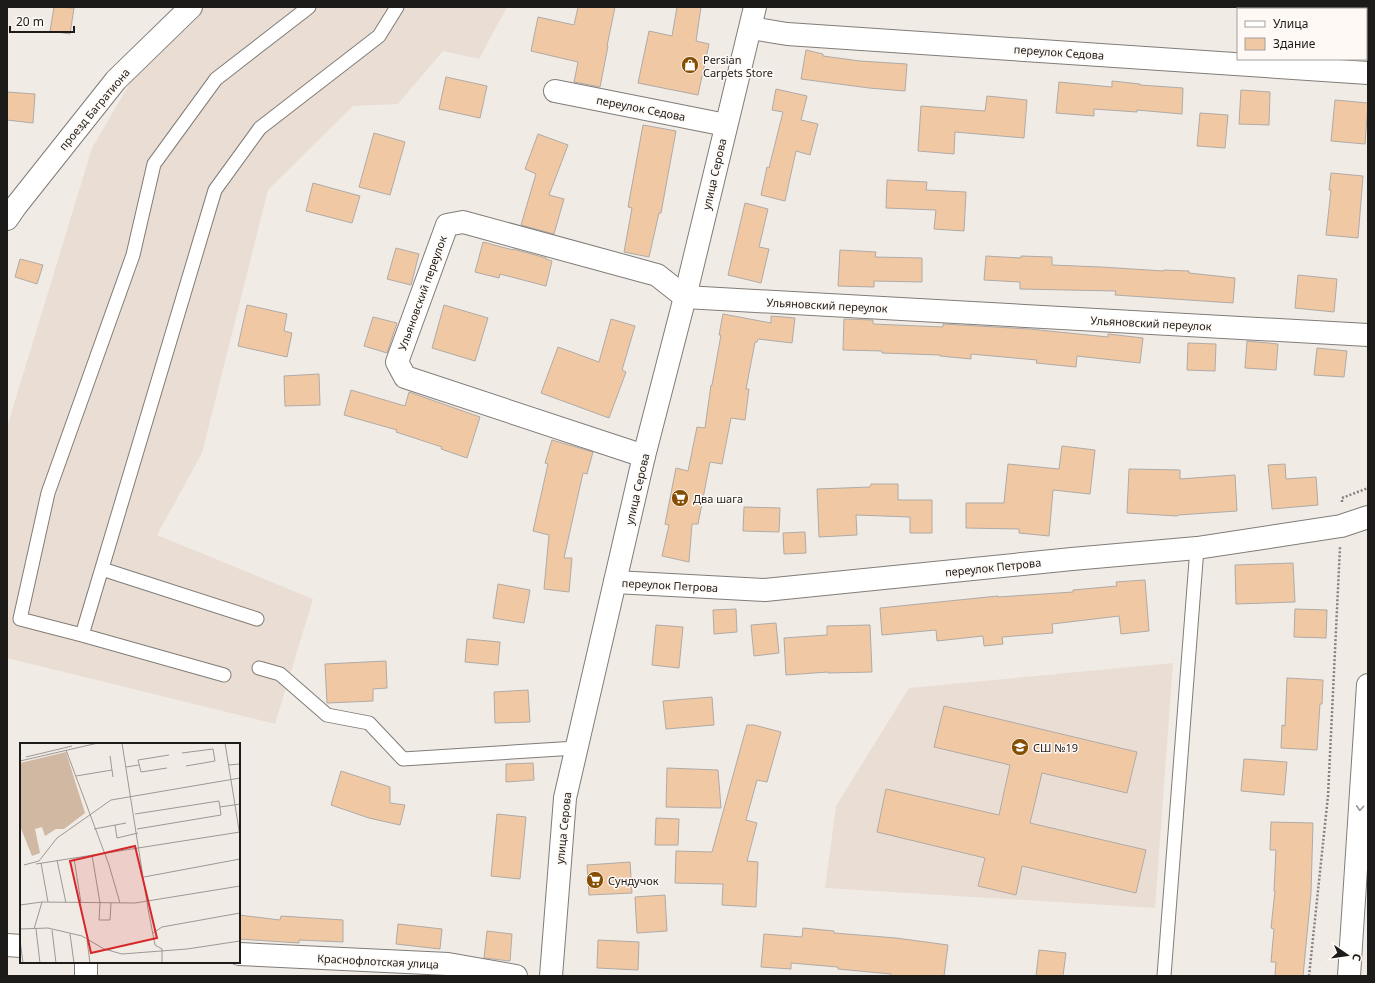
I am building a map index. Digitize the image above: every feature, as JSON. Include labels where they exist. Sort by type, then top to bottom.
[{"type":"street","name":"проезд Багратиона","points":[[10,210],[116,80],[192,7]]},
{"type":"street","name":"улица Серова","points":[[551,976],[565,798],[644,456],[685,297],[755,7]]},
{"type":"street","name":"переулок Седова","points":[[751,28],[787,34],[1368,72]]},
{"type":"street","name":"переулок Седова","points":[[555,91],[726,125]]},
{"type":"street","name":"Ульяновский переулок","points":[[644,456],[405,377],[397,362],[447,225],[463,222],[657,275],[685,297],[1368,335]]},
{"type":"street","name":"переулок Петрова","points":[[615,582],[765,590],[1197,548],[1341,526],[1368,517]]},
{"type":"street","points":[[1349,976],[1368,685]]},
{"type":"street","points":[[7,946],[20,946]]},
{"type":"street","name":"Краснофлотская улица","points":[[240,954],[448,964],[516,976]]},
{"type":"street","points":[[86,963],[86,976]]},
{"type":"lane","points":[[224,675],[82,635],[20,620],[48,493],[133,255],[154,164],[216,79],[309,7]]},
{"type":"lane","points":[[82,635],[216,190],[260,128],[379,36],[397,7]]},
{"type":"lane","points":[[1164,976],[1197,548]]},
{"type":"lane","points":[[102,569],[257,619]]},
{"type":"lane","points":[[259,668],[280,674],[327,715],[370,723],[402,759],[576,748]]},
{"type":"path","points":[[1309,976],[1328,796],[1342,498],[1368,488]]},
{"type":"shaded area","points":[[197,7],[507,7],[479,59],[443,51],[398,104],[353,106],[268,190],[202,453],[157,535],[313,599],[275,724],[7,658],[7,427],[92,148],[137,71]]},
{"type":"shaded area","name":"СШ №19","points":[[1173,663],[1155,908],[825,888],[836,806],[909,688]]},
{"type":"building","points":[[54,7],[74,8],[70,34],[50,31]]},
{"type":"building","points":[[578,7],[615,7],[600,87],[574,82],[578,62],[531,51],[538,17],[574,25]]},
{"type":"building","points":[[677,7],[701,7],[696,41],[709,44],[698,95],[638,83],[649,31],[672,36]]},
{"type":"building","points":[[806,50],[823,54],[823,56],[860,61],[907,64],[905,91],[801,79]]},
{"type":"building","points":[[446,77],[487,86],[480,118],[439,109]]},
{"type":"building","points":[[1112,81],[1140,85],[1183,88],[1182,114],[1137,110],[1137,112],[1094,109],[1094,116],[1056,113],[1059,82],[1112,87]]},
{"type":"building","points":[[776,89],[807,96],[801,120],[818,124],[810,155],[796,151],[785,201],[761,195],[767,167],[769,168],[783,112],[772,110]]},
{"type":"building","points":[[1241,90],[1270,92],[1269,125],[1239,124]]},
{"type":"building","points":[[7,92],[35,94],[33,123],[7,120]]},
{"type":"building","points":[[987,96],[1027,100],[1024,138],[955,132],[954,154],[918,151],[921,106],[985,111]]},
{"type":"building","points":[[1335,100],[1368,103],[1365,144],[1331,141]]},
{"type":"building","points":[[1200,113],[1228,115],[1225,148],[1197,146]]},
{"type":"building","points":[[643,125],[676,131],[661,213],[659,213],[649,257],[624,252],[632,208],[628,207]]},
{"type":"building","points":[[374,133],[405,142],[390,195],[359,187]]},
{"type":"building","points":[[538,134],[568,145],[549,195],[564,199],[554,234],[521,225],[536,174],[525,169]]},
{"type":"building","points":[[1331,173],[1363,176],[1358,238],[1326,235],[1331,190],[1329,190]]},
{"type":"building","points":[[887,180],[927,182],[926,190],[966,192],[964,231],[934,229],[936,210],[886,208]]},
{"type":"building","points":[[313,183],[360,196],[352,223],[306,211]]},
{"type":"building","points":[[745,203],[768,209],[759,247],[769,249],[761,283],[728,275]]},
{"type":"building","points":[[483,242],[546,258],[552,261],[546,286],[500,274],[499,278],[475,272]]},
{"type":"building","points":[[396,248],[419,254],[411,285],[387,279]]},
{"type":"building","points":[[840,250],[876,252],[875,257],[922,258],[922,282],[874,281],[874,287],[838,286]]},
{"type":"building","points":[[986,256],[1021,258],[1021,256],[1052,257],[1052,265],[1189,271],[1189,273],[1235,278],[1233,303],[1115,295],[1116,291],[1020,289],[1020,282],[984,280]]},
{"type":"building","points":[[20,259],[43,265],[37,284],[15,277]]},
{"type":"building","points":[[1298,275],[1337,279],[1334,312],[1295,308]]},
{"type":"building","points":[[247,305],[287,314],[284,331],[292,333],[287,357],[238,346]]},
{"type":"building","points":[[444,305],[488,318],[475,361],[432,348]]},
{"type":"building","points":[[723,314],[771,323],[771,316],[795,318],[792,343],[758,339],[757,342],[755,342],[746,389],[749,389],[745,420],[731,418],[722,464],[710,462],[698,524],[692,524],[689,562],[662,556],[669,525],[665,524],[676,468],[688,471],[697,427],[705,428],[711,385],[721,335],[719,335]]},
{"type":"building","points":[[373,317],[397,323],[387,353],[364,346]]},
{"type":"building","points":[[611,319],[635,326],[622,370],[626,372],[609,418],[541,393],[558,347],[599,362]]},
{"type":"building","points":[[844,319],[873,320],[873,324],[943,327],[943,324],[1029,329],[1108,337],[1108,334],[1143,338],[1140,363],[1077,356],[1076,367],[1036,363],[1037,360],[971,354],[971,359],[940,355],[843,350]]},
{"type":"building","points":[[1247,341],[1278,344],[1276,370],[1245,368]]},
{"type":"building","points":[[1188,343],[1216,344],[1215,371],[1187,370]]},
{"type":"building","points":[[1317,348],[1347,351],[1344,377],[1314,375]]},
{"type":"building","points":[[319,374],[320,405],[285,406],[284,376]]},
{"type":"building","points":[[351,390],[405,406],[409,392],[480,417],[467,458],[441,449],[442,447],[396,432],[397,430],[344,415]]},
{"type":"building","points":[[552,440],[593,452],[587,474],[583,473],[564,558],[572,558],[569,592],[544,589],[549,535],[533,531],[548,464],[545,463]]},
{"type":"building","points":[[1062,446],[1095,450],[1090,494],[1053,490],[1049,536],[1019,533],[1019,529],[966,528],[966,503],[1004,503],[1008,464],[1059,469]]},
{"type":"building","points":[[1285,464],[1286,479],[1316,477],[1318,505],[1272,509],[1268,465]]},
{"type":"building","points":[[1129,469],[1180,470],[1180,479],[1235,475],[1237,511],[1177,516],[1127,513]]},
{"type":"building","points":[[871,484],[898,484],[898,500],[932,500],[932,533],[910,533],[910,517],[856,515],[857,535],[819,537],[817,489],[870,487]]},
{"type":"building","points":[[744,507],[780,508],[779,532],[743,531]]},
{"type":"building","points":[[805,532],[806,553],[784,554],[783,533]]},
{"type":"building","points":[[1293,563],[1295,602],[1236,604],[1235,565]]},
{"type":"building","points":[[1145,580],[1149,631],[1121,634],[1119,616],[1052,624],[1053,633],[1002,637],[1003,644],[984,646],[983,636],[937,641],[936,630],[882,635],[880,608],[998,596],[1073,592],[1073,590],[1117,586],[1116,582]]},
{"type":"building","points":[[498,584],[530,590],[524,623],[493,618]]},
{"type":"building","points":[[736,609],[737,632],[714,634],[713,610]]},
{"type":"building","points":[[1295,609],[1327,610],[1326,638],[1294,637]]},
{"type":"building","points":[[776,623],[779,653],[754,656],[751,625]]},
{"type":"building","points":[[656,625],[683,627],[679,668],[652,665]]},
{"type":"building","points":[[870,625],[872,672],[828,672],[786,675],[784,638],[827,635],[827,626]]},
{"type":"building","points":[[467,639],[500,642],[498,665],[465,662]]},
{"type":"building","points":[[386,661],[387,688],[373,689],[373,701],[327,703],[325,664]]},
{"type":"building","points":[[1287,678],[1323,680],[1317,750],[1281,748],[1282,725],[1285,726]]},
{"type":"building","points":[[528,690],[530,722],[495,723],[494,692]]},
{"type":"building","points":[[712,697],[714,725],[666,729],[663,701]]},
{"type":"building","points":[[944,706],[1137,752],[1127,793],[1042,773],[1030,823],[1146,850],[1136,893],[1022,866],[1016,895],[978,886],[985,858],[877,832],[886,789],[999,815],[1010,765],[934,747]]},
{"type":"building","points":[[747,725],[754,725],[781,732],[767,782],[757,780],[746,820],[757,823],[747,861],[758,862],[756,907],[722,905],[723,884],[675,883],[676,851],[712,852]]},
{"type":"building","points":[[1244,759],[1287,762],[1284,795],[1241,791]]},
{"type":"building","points":[[533,763],[534,780],[506,782],[506,764]]},
{"type":"building","points":[[667,768],[718,770],[721,808],[666,807]]},
{"type":"building","points":[[341,771],[390,787],[390,803],[405,805],[400,825],[369,818],[331,805]]},
{"type":"building","points":[[497,814],[526,817],[520,879],[491,876]]},
{"type":"building","points":[[656,818],[679,819],[678,845],[655,845]]},
{"type":"building","points":[[1271,822],[1313,823],[1311,893],[1303,976],[1275,976],[1276,962],[1271,962],[1274,929],[1271,928],[1275,891],[1276,850],[1270,850]]},
{"type":"building","points":[[630,862],[632,893],[589,895],[587,865]]},
{"type":"building","points":[[665,895],[667,931],[637,933],[635,897]]},
{"type":"building","points":[[240,915],[280,920],[281,916],[343,920],[343,942],[299,940],[299,943],[240,939]]},
{"type":"building","points":[[398,924],[442,929],[440,949],[396,944]]},
{"type":"building","points":[[803,928],[834,931],[834,933],[896,938],[948,945],[944,976],[891,976],[891,974],[838,969],[838,967],[791,963],[791,969],[761,967],[764,934],[802,937]]},
{"type":"building","points":[[487,931],[512,934],[510,961],[484,958]]},
{"type":"building","points":[[598,940],[639,942],[638,970],[597,968]]},
{"type":"building","points":[[1039,950],[1066,953],[1063,976],[1036,976]]},
{"type":"place","name":"Persian Carpets Store","points":[[690,65]]},
{"type":"place","name":"Два шага","points":[[680,498]]},
{"type":"place","name":"СШ №19","points":[[1020,747]]},
{"type":"place","name":"Сундучок","points":[[595,880]]}]
